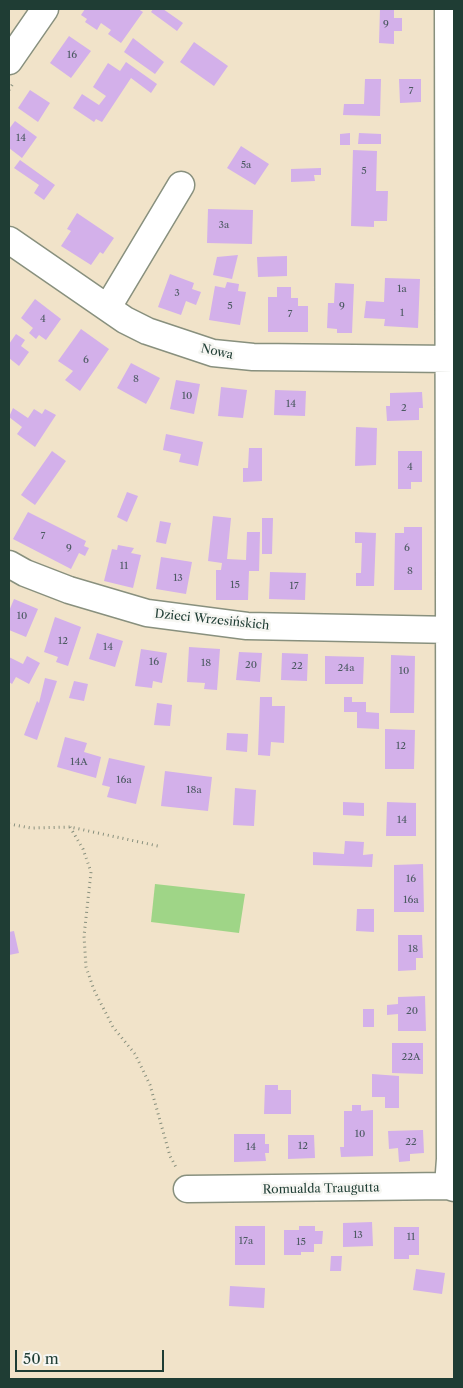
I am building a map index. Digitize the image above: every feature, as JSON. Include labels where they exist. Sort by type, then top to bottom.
[{"type":"street","points":[[9,62],[44,9]]},
{"type":"street","points":[[448,9],[452,359],[451,1187]]},
{"type":"street","points":[[108,307],[181,185]]},
{"type":"street","name":"Nowa","points":[[9,240],[125,320],[147,331],[221,354],[253,357],[452,359]]},
{"type":"street","name":"Dzieci Wrzesińskich","points":[[9,564],[25,573],[69,590],[147,613],[247,626],[452,630]]},
{"type":"street","name":"Romualda Traugutta","points":[[187,1189],[451,1187]]},
{"type":"path","points":[[9,824],[31,828],[70,827],[158,846]]},
{"type":"path","points":[[70,827],[83,849],[91,872],[84,936],[86,966],[94,990],[113,1027],[136,1054],[150,1085],[170,1156],[187,1189]]},
{"type":"green space","points":[[155,884],[245,894],[239,933],[151,922]]},
{"type":"building","points":[[85,9],[138,9],[143,12],[121,43],[108,34],[111,30],[101,23],[97,30],[85,22],[87,19],[81,15]]},
{"type":"building","points":[[153,9],[163,9],[183,23],[177,31],[151,12]]},
{"type":"building","points":[[380,9],[394,10],[394,18],[402,18],[402,31],[394,31],[394,44],[379,43]]},
{"type":"building","points":[[69,36],[91,51],[71,78],[50,63]]},
{"type":"building","points":[[133,38],[164,62],[155,74],[124,52]]},
{"type":"building","points":[[194,42],[228,66],[214,86],[180,62]]},
{"type":"building","points":[[126,62],[157,84],[151,93],[131,78],[102,122],[96,119],[94,122],[73,108],[82,94],[99,105],[106,96],[93,87],[108,63],[120,71]]},
{"type":"building","points":[[365,79],[381,79],[380,116],[343,115],[344,104],[364,104]]},
{"type":"building","points":[[399,79],[421,79],[421,102],[400,103]]},
{"type":"building","points":[[30,90],[50,103],[38,122],[18,108]]},
{"type":"building","points":[[15,121],[37,137],[22,158],[9,148],[9,129]]},
{"type":"building","points":[[350,133],[350,145],[340,145],[340,134]]},
{"type":"building","points":[[359,133],[381,134],[381,144],[358,144]]},
{"type":"building","points":[[241,146],[269,164],[255,185],[227,168]]},
{"type":"building","points":[[353,150],[377,151],[376,191],[388,191],[387,221],[374,221],[374,227],[351,226]]},
{"type":"building","points":[[20,160],[55,185],[44,200],[34,193],[39,185],[14,168]]},
{"type":"building","points":[[321,168],[321,175],[314,175],[315,181],[291,182],[291,169]]},
{"type":"building","points":[[208,209],[253,210],[252,244],[207,243]]},
{"type":"building","points":[[77,213],[114,238],[103,254],[100,252],[91,265],[61,246],[71,231],[67,229]]},
{"type":"building","points":[[238,255],[232,279],[213,275],[217,257]]},
{"type":"building","points":[[287,256],[287,276],[258,277],[257,257]]},
{"type":"building","points":[[170,274],[194,283],[192,289],[201,292],[196,305],[186,301],[181,315],[158,307]]},
{"type":"building","points":[[385,278],[420,279],[418,328],[384,326],[385,319],[364,318],[366,301],[384,302]]},
{"type":"building","points":[[227,282],[239,284],[238,291],[246,292],[240,325],[209,320],[215,286],[225,288]]},
{"type":"building","points":[[335,283],[354,284],[352,333],[337,333],[337,329],[327,328],[328,303],[334,303]]},
{"type":"building","points":[[277,287],[291,287],[291,298],[298,298],[298,306],[308,306],[308,332],[268,332],[268,297],[277,297]]},
{"type":"building","points":[[35,299],[61,319],[46,340],[39,335],[36,339],[29,333],[33,328],[21,318]]},
{"type":"building","points":[[81,329],[109,349],[80,391],[65,380],[73,371],[58,361]]},
{"type":"building","points":[[16,334],[25,340],[21,346],[29,352],[19,366],[9,358],[9,344]]},
{"type":"building","points":[[131,363],[160,378],[146,404],[117,388]]},
{"type":"building","points":[[176,380],[200,384],[194,414],[170,409]]},
{"type":"building","points":[[221,387],[247,390],[243,418],[218,416]]},
{"type":"building","points":[[275,390],[306,391],[305,416],[274,415]]},
{"type":"building","points":[[422,392],[423,408],[419,408],[419,420],[387,421],[386,406],[390,406],[390,393]]},
{"type":"building","points":[[13,408],[28,418],[34,409],[42,414],[45,409],[56,415],[35,447],[17,434],[22,427],[9,417]]},
{"type":"building","points":[[356,427],[377,428],[376,465],[355,466]]},
{"type":"building","points":[[166,434],[203,442],[198,466],[179,462],[181,454],[163,450]]},
{"type":"building","points":[[249,448],[262,448],[262,481],[243,482],[243,468],[248,468]]},
{"type":"building","points":[[52,451],[66,461],[35,505],[21,495]]},
{"type":"building","points":[[398,451],[422,451],[422,482],[411,482],[411,489],[398,489]]},
{"type":"building","points":[[127,492],[138,496],[127,522],[117,517]]},
{"type":"building","points":[[28,512],[86,541],[84,546],[89,548],[85,556],[79,553],[71,569],[13,539]]},
{"type":"building","points":[[213,516],[231,518],[227,559],[246,560],[247,532],[260,532],[259,571],[249,571],[248,600],[216,600],[216,570],[221,570],[222,563],[208,561]]},
{"type":"building","points":[[262,518],[273,518],[272,554],[262,554]]},
{"type":"building","points":[[160,521],[171,523],[166,544],[156,542]]},
{"type":"building","points":[[404,527],[422,527],[422,590],[394,590],[395,533],[404,533]]},
{"type":"building","points":[[355,532],[376,533],[374,586],[356,586],[356,573],[361,573],[362,543],[355,543]]},
{"type":"building","points":[[118,545],[134,548],[131,553],[141,555],[133,588],[104,581],[112,549],[117,550]]},
{"type":"building","points":[[161,557],[192,562],[186,594],[156,589]]},
{"type":"building","points":[[270,572],[306,573],[305,600],[269,599]]},
{"type":"building","points":[[14,599],[38,609],[26,637],[9,630],[9,611]]},
{"type":"building","points":[[55,617],[81,627],[68,666],[56,662],[58,657],[44,652]]},
{"type":"building","points":[[97,633],[123,641],[115,667],[89,659]]},
{"type":"building","points":[[189,647],[220,649],[217,690],[204,689],[205,683],[187,682]]},
{"type":"building","points":[[141,649],[167,653],[162,683],[153,681],[152,688],[135,686]]},
{"type":"building","points":[[239,652],[262,653],[260,682],[236,680]]},
{"type":"building","points":[[282,653],[308,654],[307,681],[281,680]]},
{"type":"building","points":[[391,655],[415,656],[414,713],[390,713]]},
{"type":"building","points":[[27,656],[40,663],[29,684],[16,677],[12,684],[9,682],[9,657],[23,664]]},
{"type":"building","points":[[325,656],[364,657],[363,684],[325,684]]},
{"type":"building","points":[[45,678],[57,681],[37,740],[24,735],[37,701],[39,703]]},
{"type":"building","points":[[74,681],[88,684],[84,701],[69,698]]},
{"type":"building","points":[[260,697],[272,697],[272,706],[285,706],[284,743],[271,742],[270,756],[258,755]]},
{"type":"building","points":[[344,697],[352,697],[352,702],[366,702],[366,712],[379,713],[379,729],[357,728],[357,712],[344,712]]},
{"type":"building","points":[[157,703],[172,705],[170,726],[154,725]]},
{"type":"building","points":[[385,729],[415,730],[414,769],[385,769]]},
{"type":"building","points":[[227,733],[248,734],[247,752],[226,750]]},
{"type":"building","points":[[65,737],[87,743],[84,752],[101,757],[96,778],[57,767]]},
{"type":"building","points":[[109,758],[145,766],[136,804],[107,797],[110,787],[102,785]]},
{"type":"building","points":[[165,771],[212,777],[208,811],[161,806]]},
{"type":"building","points":[[235,788],[256,790],[254,826],[233,825]]},
{"type":"building","points":[[343,802],[364,803],[364,816],[343,815]]},
{"type":"building","points":[[387,802],[416,803],[416,836],[386,836]]},
{"type":"building","points":[[345,841],[364,842],[363,855],[373,854],[372,867],[313,865],[313,852],[344,854]]},
{"type":"building","points":[[423,864],[424,912],[394,912],[394,865]]},
{"type":"building","points":[[357,909],[374,909],[374,932],[356,931]]},
{"type":"building","points":[[14,931],[19,953],[9,955],[9,932]]},
{"type":"building","points":[[398,935],[422,935],[423,958],[416,958],[416,970],[398,971]]},
{"type":"building","points":[[425,996],[426,1031],[398,1031],[398,1014],[387,1015],[387,1005],[398,1004],[398,997]]},
{"type":"building","points":[[363,1009],[374,1009],[374,1027],[363,1027]]},
{"type":"building","points":[[392,1043],[423,1043],[423,1074],[392,1073]]},
{"type":"building","points":[[372,1074],[399,1076],[399,1108],[385,1108],[385,1097],[372,1097]]},
{"type":"building","points":[[265,1085],[278,1085],[278,1090],[291,1090],[291,1114],[264,1114]]},
{"type":"building","points":[[352,1105],[361,1105],[361,1111],[373,1110],[373,1156],[341,1157],[340,1147],[344,1147],[344,1111],[352,1111]]},
{"type":"building","points":[[423,1130],[424,1153],[410,1154],[410,1161],[399,1162],[398,1148],[389,1149],[388,1131]]},
{"type":"building","points":[[234,1134],[265,1134],[265,1144],[269,1144],[269,1153],[265,1153],[266,1161],[234,1162]]},
{"type":"building","points":[[288,1135],[314,1135],[315,1158],[288,1159]]},
{"type":"building","points":[[372,1222],[373,1246],[343,1247],[343,1223]]},
{"type":"building","points":[[235,1226],[265,1226],[265,1265],[235,1265]]},
{"type":"building","points":[[299,1226],[315,1226],[315,1231],[323,1231],[322,1244],[314,1244],[314,1252],[301,1252],[301,1255],[284,1255],[284,1230],[299,1230]]},
{"type":"building","points":[[394,1227],[419,1227],[419,1255],[409,1255],[409,1259],[394,1259]]},
{"type":"building","points":[[331,1256],[342,1256],[341,1271],[330,1271]]},
{"type":"building","points":[[416,1269],[445,1273],[442,1294],[413,1290]]},
{"type":"building","points":[[230,1286],[265,1288],[264,1308],[229,1306]]}]
